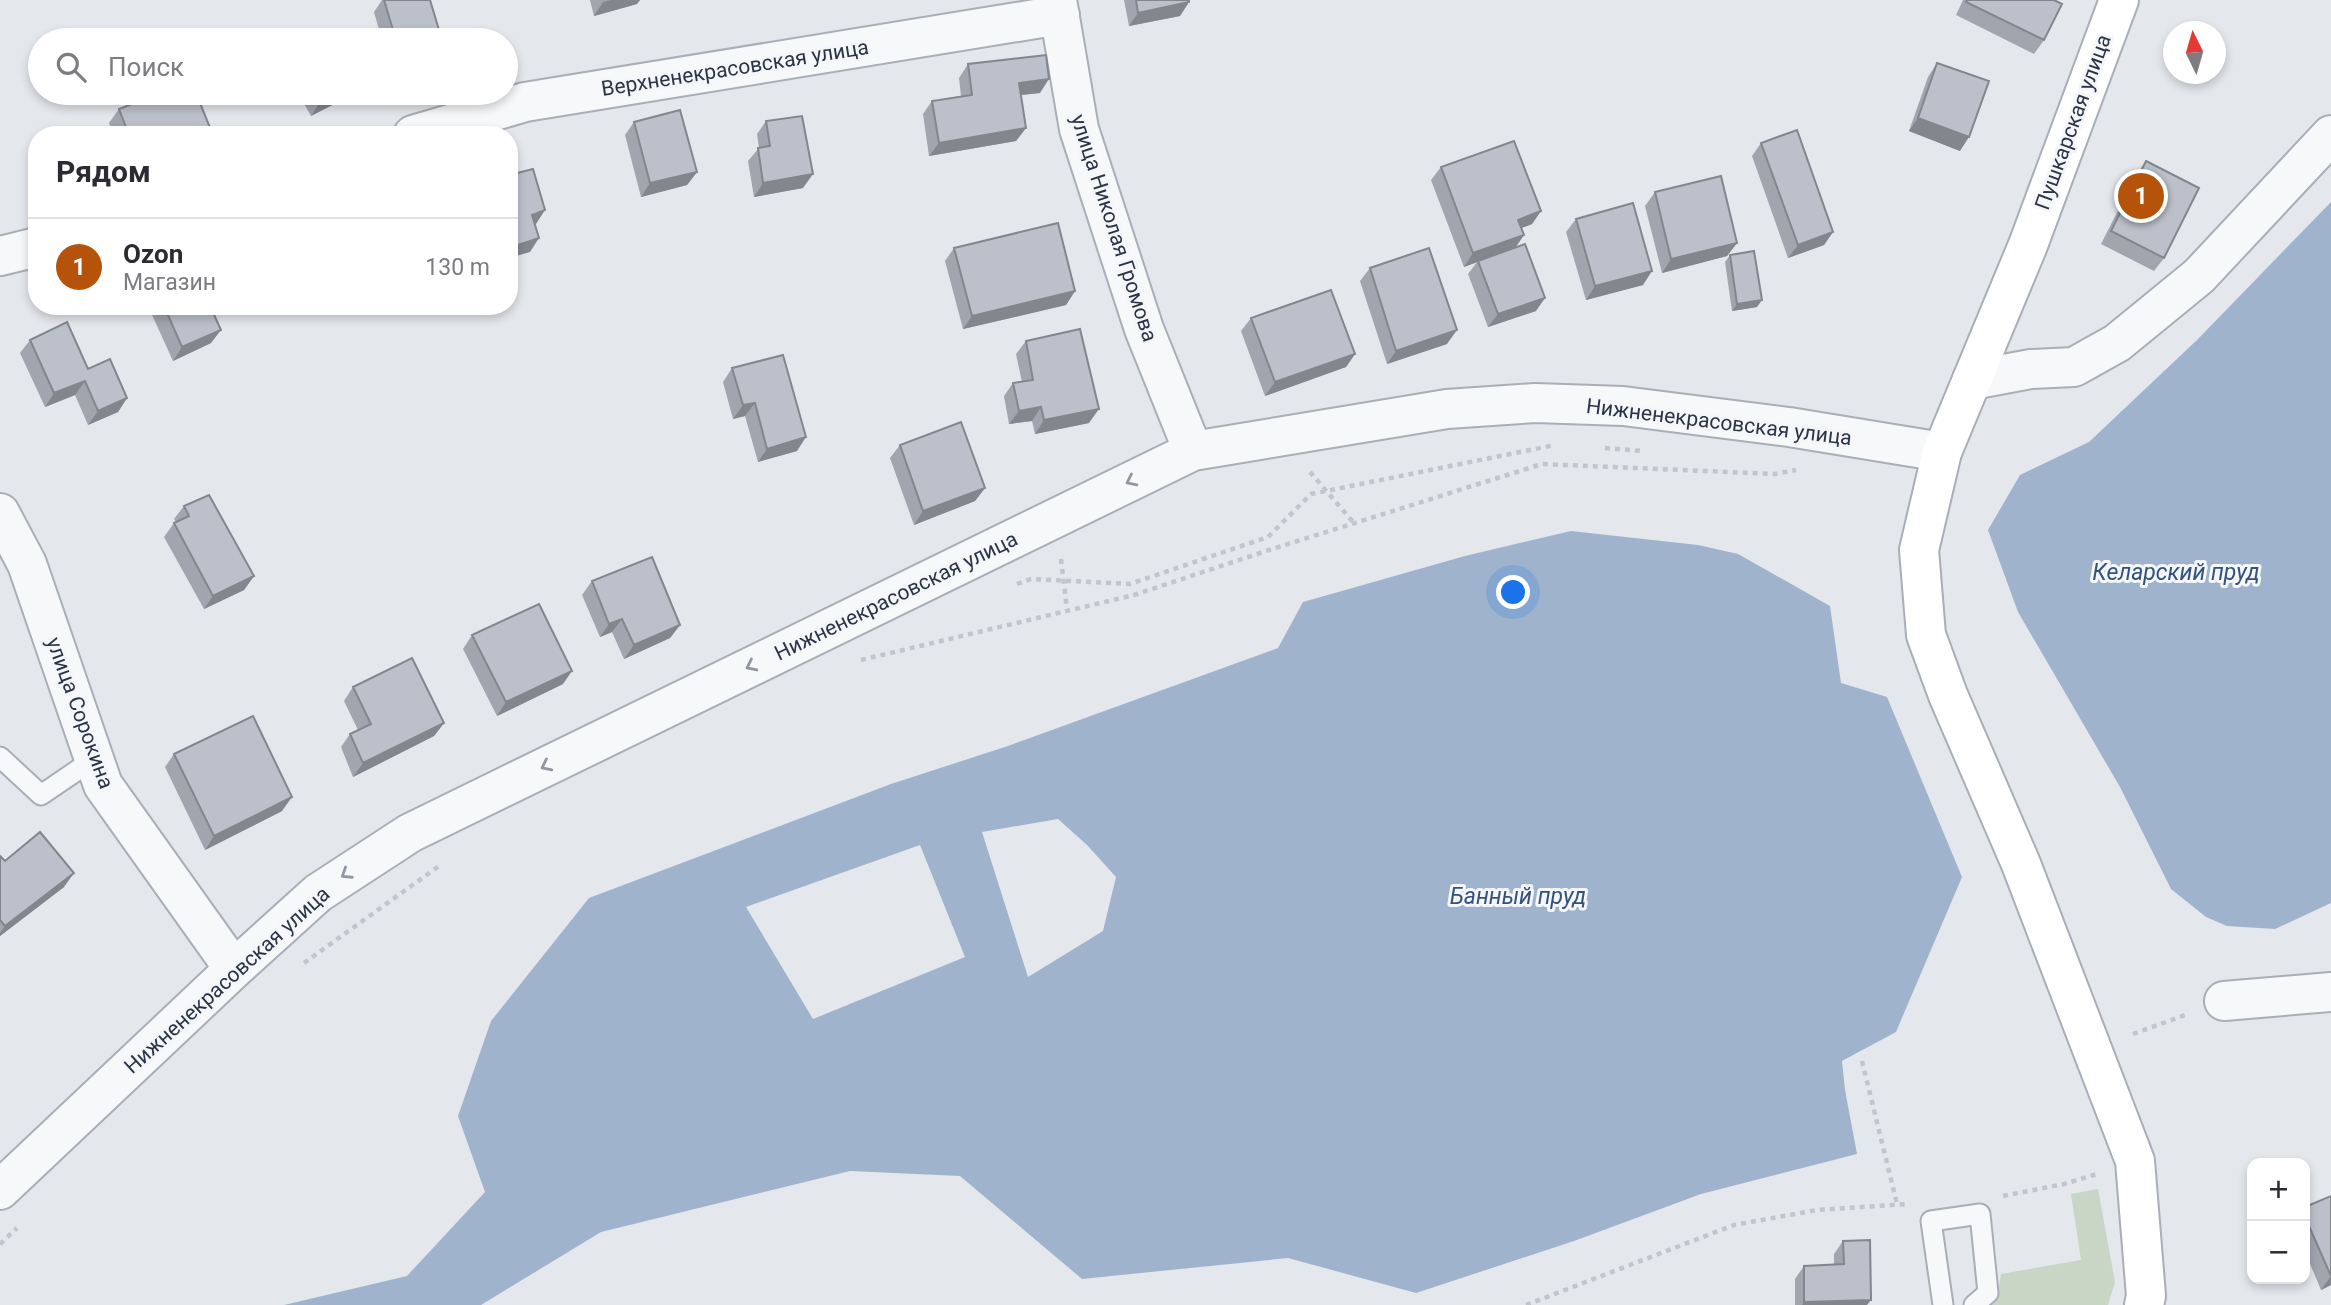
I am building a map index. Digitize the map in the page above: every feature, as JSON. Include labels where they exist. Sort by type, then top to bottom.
[{"type":"street","name":"Пушкарская улица","points":[[2119,0],[2028,245],[1942,452],[1919,550],[1926,635],[1948,695],[2021,864],[2135,1161],[2146,1302]]},
{"type":"street","name":"Верхненекрасовская улица","points":[[518,104],[1058,8]]},
{"type":"street","name":"улица Николая Громова","points":[[1058,8],[1079,129],[1144,329],[1193,451]]},
{"type":"street","name":"Верхненекрасовская улица","points":[[444,126],[515,105]]},
{"type":"street","points":[[1972,380],[2031,369],[2074,367],[2117,343],[2199,276],[2331,135]]},
{"type":"street","points":[[0,256],[28,249]]},
{"type":"street","name":"Нижненекрасовская улица","points":[[0,1190],[318,893],[410,832],[1193,451],[1447,409],[1535,403],[1623,406],[1942,452]]},
{"type":"street","name":"улица Сорокина","points":[[0,513],[27,564],[103,785],[234,969]]},
{"type":"street","points":[[2224,1000],[2331,992]]},
{"type":"lane","points":[[0,757],[41,795],[94,759]]},
{"type":"lane","points":[[1943,1305],[1931,1220],[1980,1214],[1988,1293],[1974,1305]]},
{"type":"path","points":[[1280,436],[1354,523]]},
{"type":"path","points":[[1005,588],[1031,579],[1130,584],[1268,537],[1311,494],[1562,444]]},
{"type":"path","points":[[1604,448],[1645,452]]},
{"type":"path","points":[[856,661],[1134,595],[1542,464],[1775,474],[1798,468],[1784,465]]},
{"type":"path","points":[[1057,517],[1067,610]]},
{"type":"path","points":[[302,965],[444,862]]},
{"type":"path","points":[[2133,1034],[2224,1000]]},
{"type":"path","points":[[1862,1061],[1897,1204]]},
{"type":"path","points":[[1994,1198],[2064,1184],[2135,1161]]},
{"type":"path","points":[[1526,1305],[1734,1225],[1817,1210],[1911,1203]]},
{"type":"path","points":[[0,1244],[20,1225]]},
{"type":"green space","points":[[2098,1189],[2115,1282],[2108,1305],[1985,1305],[1998,1292],[2001,1274],[2081,1260],[2071,1194]]},
{"type":"water","name":"Келарский пруд","points":[[2331,202],[2331,903],[2275,929],[2227,926],[2206,917],[2171,889],[2120,787],[2018,612],[1988,530],[2020,475],[2089,442],[2197,340]]},
{"type":"water","name":"Банный пруд","points":[[1571,531],[1698,545],[1738,554],[1830,606],[1841,683],[1887,697],[1962,877],[1896,1032],[1842,1061],[1857,1154],[1701,1194],[1574,1241],[1416,1293],[1288,1258],[1082,1279],[960,1176],[850,1171],[601,1232],[481,1305],[284,1305],[407,1276],[485,1192],[458,1116],[491,1021],[589,898],[891,784],[1008,746],[1278,648],[1303,602],[1465,556]],"holes":[[[1058,819],[1087,845],[1116,877],[1103,931],[1028,977],[982,832]],[[920,845],[965,957],[813,1019],[746,907]]]},
{"type":"building","points":[[384,0],[430,0],[438,28],[392,28]]},
{"type":"building","points":[[1136,0],[1189,0],[1189,2],[1138,13]]},
{"type":"building","points":[[2054,0],[2062,4],[2044,40],[1966,2]]},
{"type":"building","points":[[1046,55],[1049,79],[1019,83],[1026,128],[939,143],[932,101],[972,95],[968,64]]},
{"type":"building","points":[[1937,63],[1989,81],[1969,137],[1918,118]]},
{"type":"building","points":[[129,105],[201,105],[209,126],[126,126],[119,109]]},
{"type":"building","points":[[680,110],[697,172],[650,183],[634,122]]},
{"type":"building","points":[[802,116],[813,174],[763,183],[758,148],[770,146],[766,121]]},
{"type":"building","points":[[1797,130],[1833,232],[1798,245],[1761,143]]},
{"type":"building","points":[[1514,141],[1541,211],[1518,220],[1524,235],[1473,253],[1441,167]]},
{"type":"building","points":[[2146,161],[2199,188],[2164,258],[2111,231]]},
{"type":"building","points":[[533,169],[545,210],[532,215],[539,238],[518,245],[518,173]]},
{"type":"building","points":[[1721,176],[1737,243],[1671,259],[1655,192]]},
{"type":"building","points":[[1633,203],[1652,271],[1595,286],[1576,219]]},
{"type":"building","points":[[1058,223],[1075,291],[972,316],[954,248]]},
{"type":"building","points":[[1525,244],[1545,298],[1498,314],[1478,261]]},
{"type":"building","points":[[1429,248],[1457,330],[1396,351],[1370,268]]},
{"type":"building","points":[[1754,251],[1762,300],[1737,304],[1730,255]]},
{"type":"building","points":[[1331,290],[1355,354],[1275,382],[1251,318]]},
{"type":"building","points":[[168,315],[214,315],[221,330],[182,347]]},
{"type":"building","points":[[67,322],[88,369],[110,359],[127,398],[98,411],[85,381],[54,393],[30,340]]},
{"type":"building","points":[[1080,329],[1099,409],[1044,420],[1041,407],[1019,411],[1013,383],[1033,380],[1026,341]]},
{"type":"building","points":[[783,355],[806,437],[767,449],[755,403],[743,405],[732,368]]},
{"type":"building","points":[[961,422],[985,488],[923,511],[900,445]]},
{"type":"building","points":[[209,495],[254,576],[213,596],[174,523],[189,516],[184,506]]},
{"type":"building","points":[[652,557],[680,625],[634,645],[622,619],[609,624],[592,581]]},
{"type":"building","points":[[539,604],[572,671],[506,702],[472,635]]},
{"type":"building","points":[[412,658],[444,723],[363,763],[350,734],[371,724],[353,687]]},
{"type":"building","points":[[253,716],[292,797],[214,836],[174,754]]},
{"type":"building","points":[[40,832],[74,873],[5,926],[0,920],[0,856],[5,861]]},
{"type":"building","points":[[2331,1196],[2331,1276],[2310,1228],[2310,1205]]},
{"type":"building","points":[[1870,1240],[1871,1300],[1804,1302],[1804,1266],[1844,1264],[1843,1241]]},
{"type":"place","name":"Ozon","points":[[2141,196]]}]
